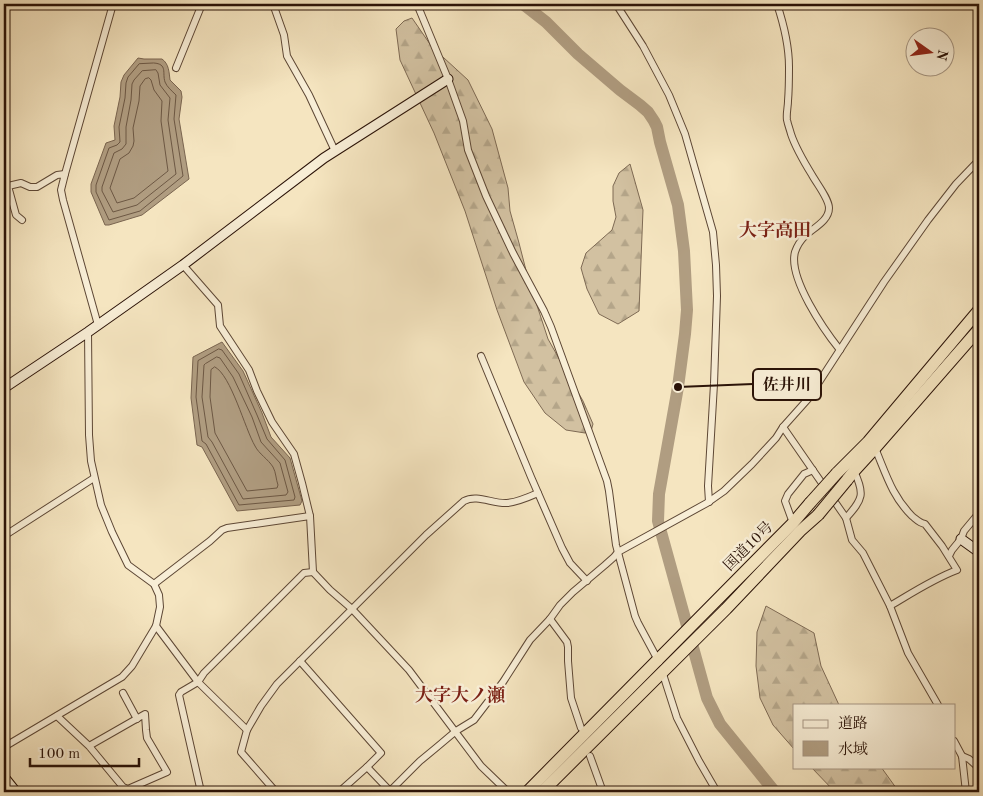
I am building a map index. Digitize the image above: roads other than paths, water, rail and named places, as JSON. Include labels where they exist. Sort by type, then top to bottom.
[{"type":"highway","name":"国道10号","points":[[527,792],[666,658],[726,609],[818,514],[868,442],[979,310]]},
{"type":"highway","name":"国道10号","points":[[542,792],[662,673],[666,658],[717,600],[810,504],[846,475],[875,448],[979,329]]},
{"type":"street","points":[[98,325],[61,190],[113,4]]},
{"type":"street","points":[[176,68],[202,4]]},
{"type":"street","points":[[273,4],[284,35],[287,56],[309,95],[335,151]]},
{"type":"street","points":[[417,4],[448,79],[463,121],[468,150],[486,196],[524,277],[544,311],[610,491],[618,552],[638,623],[666,658]]},
{"type":"street","points":[[616,4],[651,59],[676,112],[685,134],[713,232],[717,296],[708,486],[709,502]]},
{"type":"street","points":[[777,4],[785,28],[788,46],[789,87],[787,120],[796,148],[829,206],[827,217],[798,246],[794,258],[797,278],[810,306],[840,350]]},
{"type":"street","points":[[4,388],[183,265],[324,158],[448,79]]},
{"type":"street","points":[[367,767],[389,792],[420,761],[474,720],[503,682],[530,640],[573,592],[587,582],[618,552],[709,502],[743,473],[769,446],[808,399],[884,282],[928,220],[956,184],[979,160]]},
{"type":"street","points":[[22,220],[16,216],[6,187],[21,183],[37,188],[58,175],[65,174]]},
{"type":"street","points":[[183,265],[218,305],[220,326],[249,370],[272,422],[294,454],[310,516],[313,572],[352,609],[409,670],[482,766],[508,792]]},
{"type":"street","points":[[4,747],[122,677],[132,666],[156,626],[160,608],[159,595],[154,584],[128,565],[101,505],[91,461],[89,435],[88,332]]},
{"type":"street","points":[[481,356],[538,493],[570,563],[587,582]]},
{"type":"street","points":[[783,427],[846,518],[852,540],[863,553],[890,606],[908,653],[937,704]]},
{"type":"street","points":[[875,448],[891,489],[905,509],[919,523],[925,524],[950,556],[957,570],[930,581],[890,606]]},
{"type":"street","points":[[793,523],[785,501],[788,494],[804,474],[813,470]]},
{"type":"street","points":[[846,475],[860,483],[862,493],[846,518]]},
{"type":"street","points":[[4,536],[94,478]]},
{"type":"street","points":[[276,792],[241,752],[248,730],[273,689],[426,535],[464,500],[470,498],[508,503],[538,493]]},
{"type":"street","points":[[950,556],[964,531],[979,513]]},
{"type":"street","points":[[154,584],[222,530],[310,516]]},
{"type":"street","points":[[961,539],[979,552]]},
{"type":"street","points":[[201,792],[180,696],[181,692],[198,682],[304,573],[313,572]]},
{"type":"street","points":[[550,619],[567,642],[571,698],[581,728]]},
{"type":"street","points":[[156,626],[198,682],[248,730]]},
{"type":"street","points":[[300,661],[381,752],[339,792]]},
{"type":"street","points":[[662,673],[677,718],[699,761],[718,792]]},
{"type":"street","points":[[123,693],[137,719]]},
{"type":"street","points":[[57,716],[90,746],[123,787],[134,790],[167,772],[147,738],[145,714],[90,746]]},
{"type":"street","points":[[956,745],[962,756],[966,792]]},
{"type":"street","points":[[590,756],[603,792]]},
{"type":"street","points":[[962,756],[970,759],[979,768]]},
{"type":"street","points":[[4,777],[16,792]]},
{"type":"water","points":[[138,58],[162,59],[169,71],[170,80],[181,91],[179,119],[189,179],[142,215],[105,225],[91,192],[91,184],[106,143],[115,140],[114,126],[121,82],[124,75]]},
{"type":"water","points":[[222,342],[243,371],[271,437],[290,458],[302,501],[300,505],[237,511],[202,447],[197,445],[191,398],[193,357]]},
{"type":"waterway","points":[[523,4],[546,22],[578,54],[648,112],[657,127],[678,205],[684,251],[687,310],[678,387],[659,494],[658,521],[707,698],[720,724],[775,792]]},
{"type":"place","name":"佐井川","points":[[678,387]]},
{"type":"district","name":"大字高田","points":[[775,231]]},
{"type":"district","name":"大字大ノ瀬","points":[[460,696]]}]
